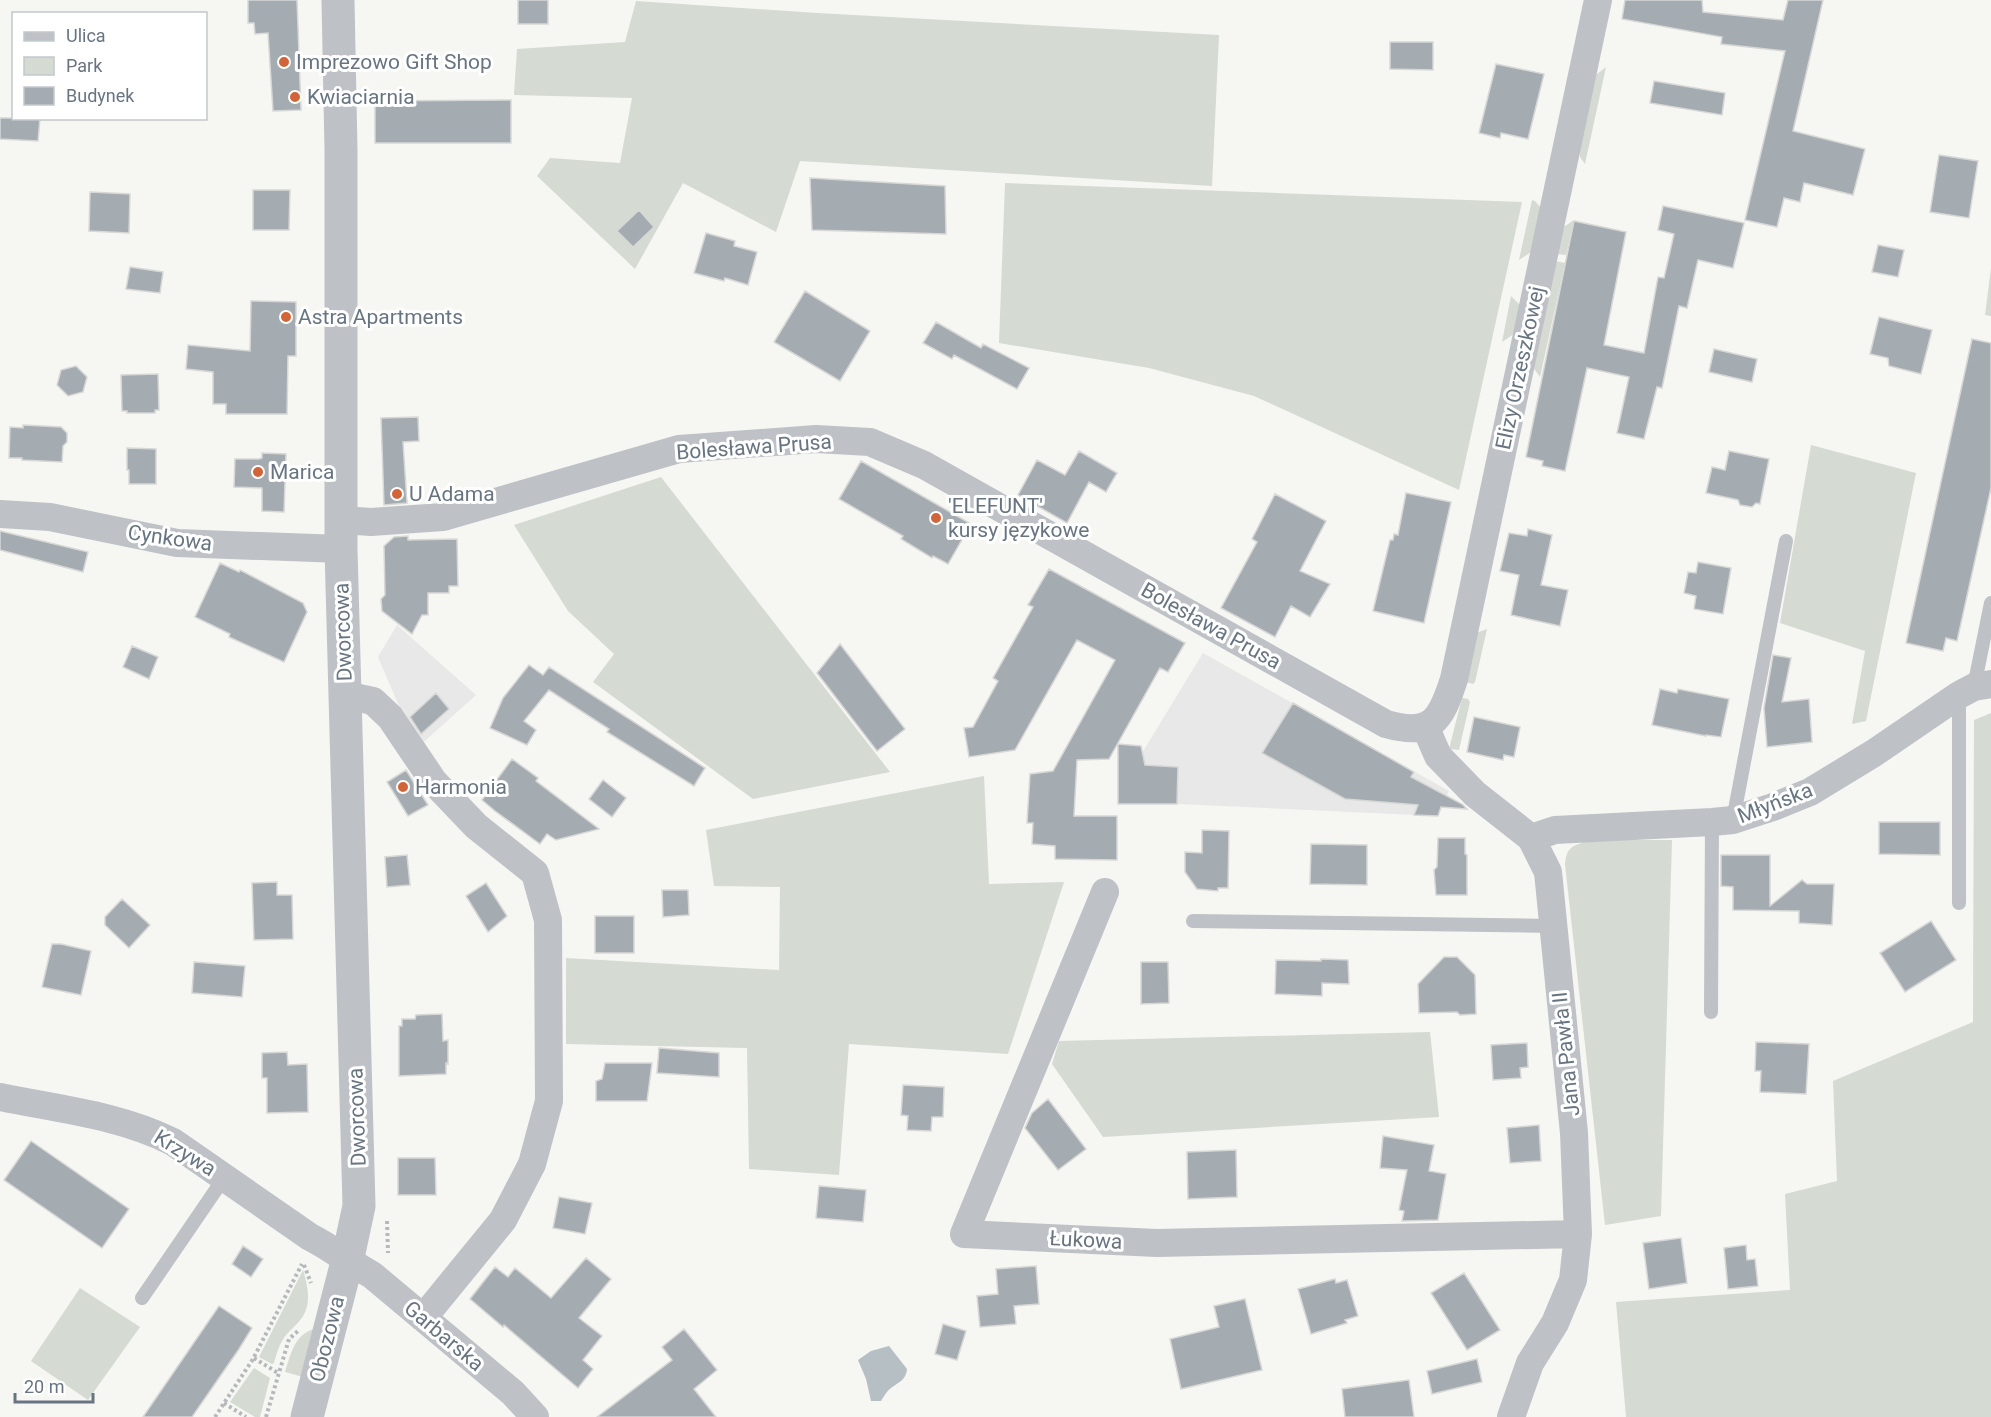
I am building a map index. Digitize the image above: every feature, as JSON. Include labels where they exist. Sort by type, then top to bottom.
[{"type":"street","name":"Dworcowa","points":[[338,0],[341,151],[342,535],[359,1206],[347,1262]]},
{"type":"street","name":"Elizy Orzeszkowej","points":[[1425,726],[1438,717],[1443,710],[1454,679],[1598,0]]},
{"type":"street","name":"Bolesława Prusa","points":[[342,535],[371,522],[444,517],[680,449],[816,439],[870,442],[924,465],[1386,724],[1413,729],[1425,726]]},
{"type":"street","name":"Cynkowa","points":[[0,514],[50,517],[177,543],[342,535]]},
{"type":"street","name":"Młyńska","points":[[1531,838],[1555,830],[1722,821],[1773,807],[1810,792],[1975,689]]},
{"type":"street","points":[[345,695],[373,701],[390,717],[434,782],[476,826],[534,873],[548,920],[549,1101],[532,1164],[503,1220],[423,1318]]},
{"type":"street","name":"Jana Pawła II","points":[[1425,726],[1438,756],[1475,794],[1531,838],[1548,872],[1574,1133],[1578,1234],[1573,1280],[1555,1323],[1530,1364],[1511,1417]]},
{"type":"street","name":"Łukowa","points":[[1105,892],[964,1234],[1157,1243],[1578,1234]]},
{"type":"street","name":"Krzywa","points":[[0,1097],[100,1117],[148,1130],[173,1142],[347,1262]]},
{"type":"street","name":"Garbarska","points":[[347,1262],[372,1275],[513,1393],[536,1417]]},
{"type":"street","name":"Obozowa","points":[[307,1417],[347,1262]]},
{"type":"lane","points":[[1711,1012],[1722,821],[1786,541]]},
{"type":"lane","points":[[1959,903],[1975,689],[1991,603]]},
{"type":"lane","points":[[1193,921],[1554,926]]},
{"type":"lane","points":[[142,1298],[224,1178]]},
{"type":"path","points":[[215,1417],[254,1358],[303,1262],[311,1282],[311,1291]]},
{"type":"path","points":[[266,1417],[289,1339],[304,1326]]},
{"type":"path","points":[[254,1358],[278,1373]]},
{"type":"path","points":[[224,1403],[246,1417]]},
{"type":"shaded area","points":[[397,625],[476,695],[417,748],[378,657]]},
{"type":"shaded area","points":[[1203,653],[1449,791],[1438,816],[1158,803],[1142,753]]},
{"type":"shaded area","points":[[889,1346],[907,1369],[906,1373],[904,1378],[888,1391],[881,1401],[871,1401],[866,1379],[858,1360],[871,1351]]},
{"type":"green space","points":[[636,1],[1219,35],[1212,186],[800,161],[776,232],[683,183],[635,269],[537,176],[550,158],[620,163],[632,98],[514,95],[517,49],[625,42]]},
{"type":"green space","points":[[1606,67],[1585,164],[1580,157],[1579,148],[1596,75]]},
{"type":"green space","points":[[1005,183],[1522,202],[1459,490],[1254,396],[1149,368],[999,343]]},
{"type":"green space","points":[[1532,200],[1541,208],[1531,252],[1519,260]]},
{"type":"green space","points":[[1574,220],[1566,255],[1556,254],[1562,228]]},
{"type":"green space","points":[[1555,261],[1565,263],[1540,377],[1532,366]]},
{"type":"green space","points":[[1991,268],[1991,316],[1985,315]]},
{"type":"green space","points":[[1511,296],[1520,305],[1514,334],[1502,342]]},
{"type":"green space","points":[[1811,445],[1916,473],[1866,721],[1852,724],[1865,651],[1780,623]]},
{"type":"green space","points":[[661,477],[890,772],[753,799],[593,682],[614,654],[568,611],[514,525]]},
{"type":"green space","points":[[1487,629],[1475,682],[1473,684],[1466,682],[1476,633]]},
{"type":"green space","points":[[1462,698],[1470,702],[1459,750],[1449,749]]},
{"type":"green space","points":[[1991,713],[1991,1417],[1626,1417],[1616,1302],[1790,1290],[1785,1194],[1837,1181],[1833,1081],[1973,1022],[1974,720]]},
{"type":"green space","points":[[984,776],[989,884],[1064,882],[1008,1054],[849,1044],[839,1175],[749,1169],[747,1048],[566,1044],[566,958],[779,970],[780,887],[714,886],[706,830]]},
{"type":"green space","points":[[1582,840],[1672,840],[1661,1216],[1605,1225],[1565,864],[1569,850],[1582,843]]},
{"type":"green space","points":[[1430,1032],[1439,1117],[1103,1137],[1052,1064],[1059,1041]]},
{"type":"green space","points":[[303,1270],[307,1289],[307,1308],[301,1319],[282,1341],[272,1364],[259,1357]]},
{"type":"green space","points":[[80,1288],[140,1327],[88,1400],[31,1361]]},
{"type":"green space","points":[[314,1329],[303,1377],[285,1372],[298,1340]]},
{"type":"green space","points":[[254,1368],[270,1378],[260,1417],[255,1417],[230,1402]]},
{"type":"building","points":[[248,0],[297,0],[301,110],[273,111],[268,33],[255,34],[254,23],[248,23]]},
{"type":"building","points":[[518,0],[548,0],[548,24],[518,24]]},
{"type":"building","points":[[1625,0],[1702,0],[1703,12],[1783,20],[1788,0],[1823,0],[1793,131],[1865,149],[1853,195],[1804,183],[1800,202],[1784,198],[1777,227],[1745,220],[1785,51],[1721,44],[1722,37],[1622,19]]},
{"type":"building","points":[[1390,42],[1433,42],[1433,70],[1390,69]]},
{"type":"building","points":[[1496,64],[1544,74],[1528,139],[1501,133],[1500,138],[1479,133]]},
{"type":"building","points":[[1654,81],[1725,93],[1722,115],[1650,103]]},
{"type":"building","points":[[511,100],[511,143],[375,143],[375,101]]},
{"type":"building","points":[[0,118],[40,120],[38,141],[0,139]]},
{"type":"building","points":[[1939,155],[1978,161],[1969,218],[1930,212]]},
{"type":"building","points":[[810,178],[945,186],[946,234],[812,230]]},
{"type":"building","points":[[253,190],[290,190],[289,230],[253,230]]},
{"type":"building","points":[[90,192],[130,194],[129,233],[89,231]]},
{"type":"building","points":[[1663,206],[1744,223],[1733,268],[1698,260],[1687,308],[1679,306],[1662,388],[1657,387],[1644,439],[1617,433],[1629,377],[1587,368],[1565,471],[1542,466],[1543,461],[1526,457],[1574,221],[1626,232],[1604,345],[1644,353],[1658,277],[1664,278],[1674,234],[1658,230]]},
{"type":"building","points":[[639,210],[654,227],[633,247],[617,231]]},
{"type":"building","points":[[706,233],[735,241],[734,246],[757,252],[748,285],[725,278],[724,281],[694,273]]},
{"type":"building","points":[[1878,245],[1904,250],[1898,277],[1872,272]]},
{"type":"building","points":[[130,267],[163,272],[160,293],[126,289]]},
{"type":"building","points":[[805,291],[870,331],[840,381],[774,342]]},
{"type":"building","points":[[251,301],[296,302],[296,356],[288,356],[287,414],[226,414],[226,404],[213,404],[213,372],[186,369],[188,345],[250,351]]},
{"type":"building","points":[[1879,317],[1932,330],[1921,374],[1889,366],[1888,358],[1870,354]]},
{"type":"building","points":[[936,322],[981,348],[983,344],[1029,368],[1017,389],[954,355],[952,359],[923,343]]},
{"type":"building","points":[[1972,339],[1991,343],[1991,488],[1957,641],[1946,638],[1943,651],[1906,643]]},
{"type":"building","points":[[1714,349],[1757,359],[1752,382],[1709,372]]},
{"type":"building","points":[[76,366],[87,377],[83,392],[68,396],[57,385],[61,370]]},
{"type":"building","points":[[158,374],[159,410],[155,410],[155,413],[122,411],[121,375]]},
{"type":"building","points":[[418,417],[419,441],[403,442],[407,503],[384,505],[381,418]]},
{"type":"building","points":[[23,425],[61,427],[67,433],[62,462],[9,458],[10,427],[23,428]]},
{"type":"building","points":[[127,448],[156,449],[156,484],[129,484]]},
{"type":"building","points":[[1079,451],[1117,473],[1106,492],[1089,482],[1067,523],[1018,495],[1037,460],[1065,475]]},
{"type":"building","points":[[1729,451],[1769,459],[1760,504],[1756,503],[1752,507],[1740,505],[1738,500],[1706,493],[1712,467],[1725,470]]},
{"type":"building","points":[[262,453],[286,454],[284,512],[262,511],[262,488],[234,487],[235,459],[259,459],[262,458]]},
{"type":"building","points":[[861,461],[971,524],[948,564],[933,556],[932,558],[901,539],[903,536],[839,499]]},
{"type":"building","points":[[1406,493],[1451,502],[1424,623],[1373,611],[1390,540],[1393,540],[1394,534],[1398,535]]},
{"type":"building","points":[[1275,494],[1326,521],[1300,571],[1330,584],[1310,617],[1291,606],[1275,637],[1221,608],[1257,542],[1252,539]]},
{"type":"building","points":[[1528,529],[1552,535],[1541,585],[1568,590],[1560,626],[1511,615],[1519,575],[1500,571],[1509,533],[1527,536]]},
{"type":"building","points":[[0,531],[88,552],[83,572],[0,550]]},
{"type":"building","points":[[408,536],[408,540],[457,539],[458,586],[449,586],[449,593],[428,593],[428,615],[422,615],[412,634],[382,611],[381,599],[385,595],[384,546],[394,537]]},
{"type":"building","points":[[1698,562],[1731,568],[1723,614],[1694,609],[1696,596],[1684,593],[1688,572],[1696,573]]},
{"type":"building","points":[[220,563],[239,572],[240,570],[303,603],[307,612],[284,662],[229,637],[230,634],[195,617]]},
{"type":"building","points":[[1049,569],[1185,643],[1168,672],[1160,668],[1109,759],[1077,760],[1074,816],[1117,816],[1117,860],[1055,859],[1055,846],[1032,844],[1033,823],[1027,823],[1030,774],[1053,771],[1115,660],[1077,640],[1015,750],[969,757],[964,728],[973,727],[998,681],[993,678],[1033,607],[1028,605]]},
{"type":"building","points":[[840,644],[905,729],[877,751],[817,673]]},
{"type":"building","points":[[132,646],[158,657],[149,679],[123,667]]},
{"type":"building","points":[[1773,655],[1791,658],[1782,702],[1809,699],[1812,742],[1767,747],[1764,708]]},
{"type":"building","points":[[529,665],[543,675],[549,667],[705,768],[694,786],[607,732],[609,729],[549,690],[524,721],[536,730],[527,745],[490,728],[503,698]]},
{"type":"building","points":[[1660,689],[1677,693],[1678,689],[1729,699],[1721,737],[1652,725]]},
{"type":"building","points":[[436,693],[449,709],[421,734],[410,717]]},
{"type":"building","points":[[1293,703],[1414,772],[1411,777],[1462,804],[1467,809],[1441,807],[1438,816],[1414,815],[1418,805],[1345,799],[1262,753]]},
{"type":"building","points":[[1474,717],[1520,727],[1514,757],[1504,755],[1503,760],[1467,752]]},
{"type":"building","points":[[1118,744],[1141,746],[1145,765],[1178,767],[1177,804],[1118,804]]},
{"type":"building","points":[[512,759],[538,778],[536,781],[599,829],[556,840],[547,834],[540,844],[495,811],[482,800]]},
{"type":"building","points":[[406,770],[428,805],[408,816],[387,782]]},
{"type":"building","points":[[603,780],[626,798],[612,817],[589,799]]},
{"type":"building","points":[[1879,822],[1940,822],[1940,855],[1879,854]]},
{"type":"building","points":[[1202,830],[1229,831],[1228,888],[1218,888],[1218,891],[1197,889],[1185,872],[1185,852],[1202,853]]},
{"type":"building","points":[[1438,838],[1465,838],[1467,895],[1436,895],[1434,870],[1437,867]]},
{"type":"building","points":[[1311,844],[1367,845],[1367,885],[1310,884]]},
{"type":"building","points":[[407,855],[410,885],[387,887],[385,857]]},
{"type":"building","points":[[1721,855],[1770,855],[1770,906],[1802,880],[1807,884],[1834,884],[1832,925],[1799,923],[1799,911],[1733,910],[1733,887],[1721,886]]},
{"type":"building","points":[[277,882],[277,895],[292,895],[293,939],[254,940],[252,883]]},
{"type":"building","points":[[486,883],[507,916],[488,932],[466,896]]},
{"type":"building","points":[[662,890],[688,890],[689,915],[663,917]]},
{"type":"building","points":[[122,899],[150,925],[129,948],[105,925],[105,917]]},
{"type":"building","points":[[595,916],[634,916],[634,953],[595,953]]},
{"type":"building","points":[[1931,921],[1956,960],[1905,992],[1880,953]]},
{"type":"building","points":[[52,944],[91,951],[81,995],[42,987]]},
{"type":"building","points":[[1444,957],[1457,957],[1475,975],[1476,1014],[1419,1013],[1418,984]]},
{"type":"building","points":[[1321,959],[1348,960],[1349,984],[1322,983],[1322,996],[1275,994],[1276,960],[1321,961]]},
{"type":"building","points":[[194,962],[245,966],[242,997],[192,993]]},
{"type":"building","points":[[1141,962],[1168,962],[1169,1003],[1141,1004]]},
{"type":"building","points":[[442,1014],[443,1041],[448,1040],[446,1074],[399,1076],[399,1026],[402,1026],[402,1019],[415,1019],[416,1015]]},
{"type":"building","points":[[1756,1042],[1809,1044],[1806,1094],[1760,1092],[1761,1071],[1755,1071]]},
{"type":"building","points":[[1527,1043],[1528,1067],[1520,1068],[1521,1078],[1493,1080],[1491,1045]]},
{"type":"building","points":[[659,1048],[719,1053],[719,1077],[657,1073]]},
{"type":"building","points":[[287,1052],[288,1065],[307,1064],[308,1112],[267,1113],[267,1078],[262,1078],[262,1053]]},
{"type":"building","points":[[605,1063],[652,1063],[647,1101],[596,1101],[596,1081],[602,1079]]},
{"type":"building","points":[[903,1085],[944,1087],[943,1117],[932,1117],[931,1131],[907,1130],[908,1116],[901,1115]]},
{"type":"building","points":[[1048,1099],[1086,1149],[1058,1170],[1025,1128],[1032,1113]]},
{"type":"building","points":[[1539,1125],[1541,1161],[1510,1163],[1507,1128]]},
{"type":"building","points":[[1383,1136],[1434,1145],[1429,1171],[1446,1174],[1438,1220],[1402,1221],[1404,1211],[1399,1210],[1407,1170],[1380,1168]]},
{"type":"building","points":[[31,1141],[129,1209],[102,1248],[4,1180]]},
{"type":"building","points":[[1236,1150],[1237,1197],[1188,1199],[1187,1152]]},
{"type":"building","points":[[398,1158],[435,1158],[436,1195],[398,1195]]},
{"type":"building","points":[[819,1186],[866,1190],[863,1222],[816,1218]]},
{"type":"building","points":[[559,1197],[592,1203],[585,1234],[553,1228]]},
{"type":"building","points":[[1681,1238],[1687,1283],[1649,1289],[1643,1243]]},
{"type":"building","points":[[1746,1245],[1747,1260],[1755,1259],[1758,1286],[1728,1289],[1724,1248]]},
{"type":"building","points":[[243,1246],[263,1259],[251,1277],[232,1264]]},
{"type":"building","points":[[586,1258],[611,1279],[579,1318],[602,1336],[583,1360],[593,1369],[578,1388],[470,1299],[495,1267],[508,1277],[515,1268],[551,1298]]},
{"type":"building","points":[[1036,1266],[1039,1304],[1014,1306],[1016,1324],[980,1327],[977,1296],[998,1294],[996,1269]]},
{"type":"building","points":[[1464,1273],[1500,1330],[1467,1350],[1431,1293]]},
{"type":"building","points":[[1335,1279],[1336,1283],[1347,1280],[1358,1316],[1345,1320],[1347,1323],[1311,1334],[1298,1289]]},
{"type":"building","points":[[1245,1299],[1262,1370],[1181,1389],[1170,1339],[1219,1327],[1214,1306]]},
{"type":"building","points":[[219,1306],[252,1328],[239,1349],[192,1417],[143,1417]]},
{"type":"building","points":[[943,1324],[966,1331],[957,1360],[935,1354]]},
{"type":"building","points":[[684,1329],[717,1370],[694,1389],[716,1417],[597,1417],[672,1360],[662,1347]]},
{"type":"building","points":[[1477,1359],[1482,1382],[1432,1394],[1427,1371]]},
{"type":"building","points":[[1409,1380],[1414,1417],[1345,1417],[1342,1389]]},
{"type":"place","name":"Imprezowo Gift Shop","points":[[284,62]]},
{"type":"place","name":"Kwiaciarnia","points":[[295,97]]},
{"type":"place","name":"Astra Apartments","points":[[286,317]]},
{"type":"place","name":"Marica","points":[[258,472]]},
{"type":"place","name":"U Adama","points":[[397,494]]},
{"type":"place","name":"'ELEFUNT' kursy językowe","points":[[936,518]]},
{"type":"place","name":"Harmonia","points":[[403,787]]}]
